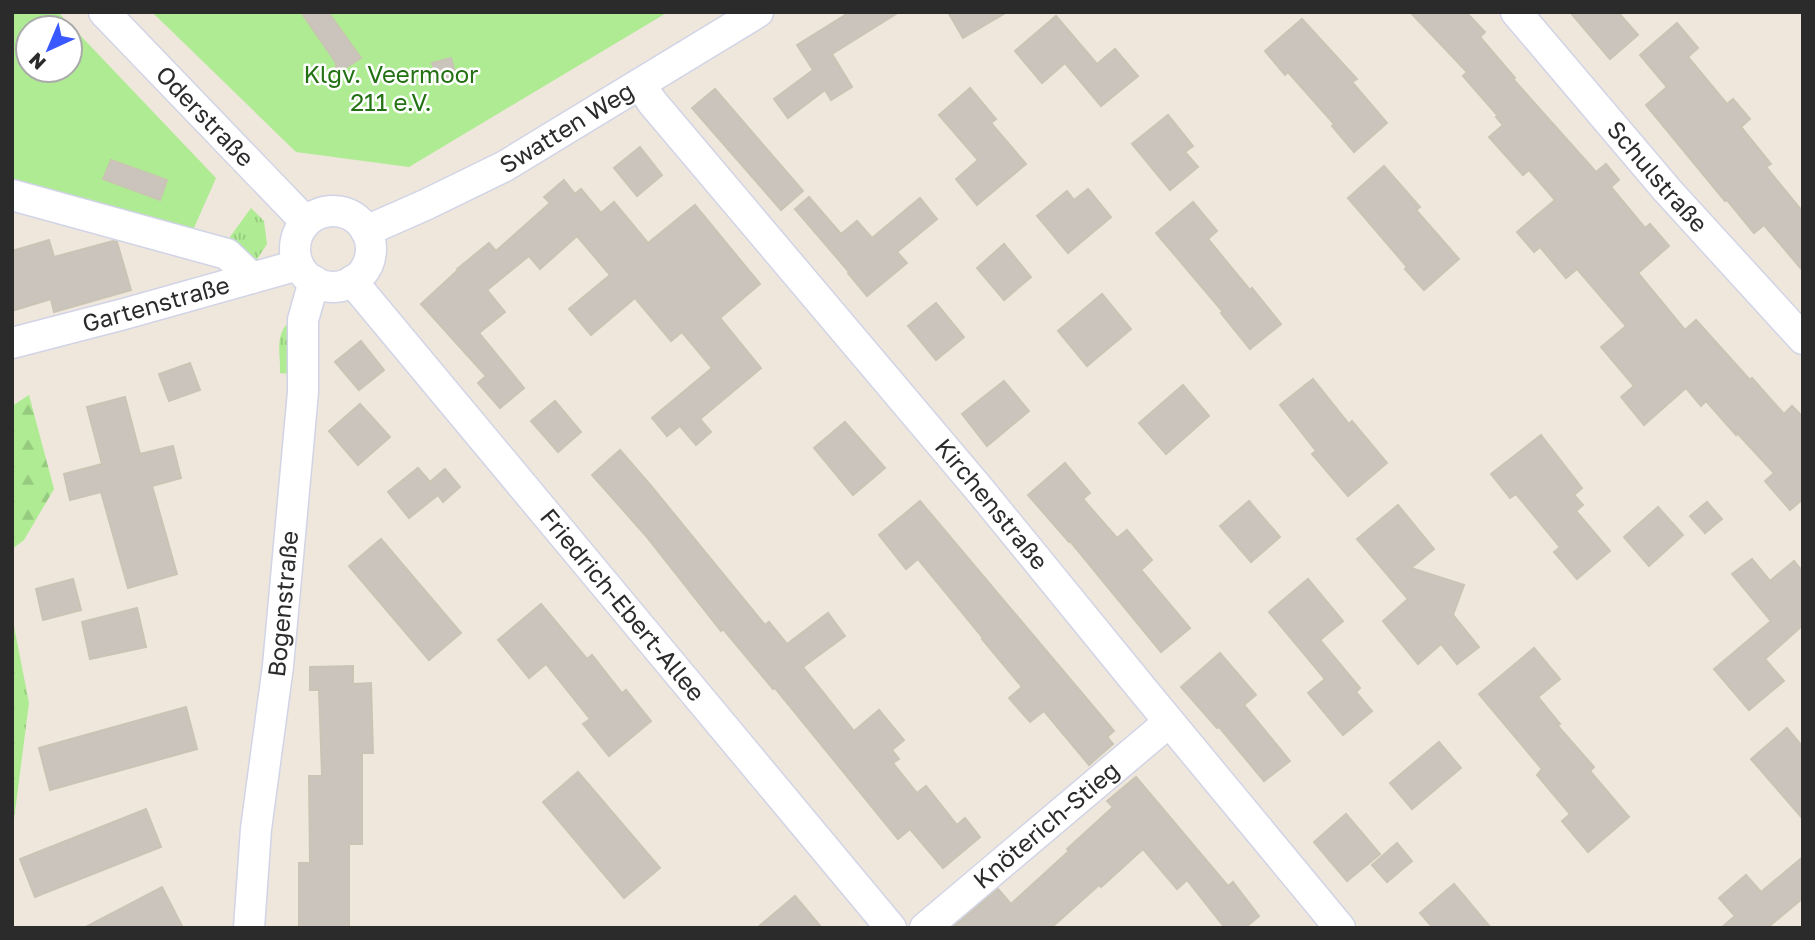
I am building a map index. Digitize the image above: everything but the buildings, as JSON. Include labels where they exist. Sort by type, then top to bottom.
[{"type":"street","name":"Oderstraße","points":[[104,12],[306,222]]},
{"type":"street","name":"Swatten Weg","points":[[366,231],[505,166],[758,12]]},
{"type":"street","name":"Schulstraße","points":[[1516,12],[1667,190],[1803,339]]},
{"type":"street","name":"Kirchenstraße","points":[[640,84],[652,102],[1049,573],[1340,928]]},
{"type":"street","points":[[12,195],[227,254],[252,278]]},
{"type":"street","points":[[326,211],[337,211],[355,218],[366,231],[371,247],[366,267],[360,275],[343,285],[323,285],[306,273],[295,254],[299,231],[306,222],[326,211]]},
{"type":"street","name":"Gartenstraße","points":[[12,343],[252,278],[306,273]]},
{"type":"street","name":"Bogenstraße","points":[[248,928],[256,829],[278,666],[303,392],[306,273]]},
{"type":"street","name":"Friedrich-Ebert-Allee","points":[[352,281],[891,928]]},
{"type":"street","name":"Knöterich-Stieg","points":[[925,928],[1169,722]]},
{"type":"green space","points":[[12,12],[60,14],[14,14],[14,84],[84,84],[84,39],[216,178],[193,230],[12,182]]},
{"type":"green space","name":"Klgv. Veermoor 211 e.V.","points":[[152,12],[668,12],[409,167],[296,152]]},
{"type":"green space","points":[[251,208],[264,221],[267,244],[254,264],[227,241]]},
{"type":"green space","points":[[286,325],[289,326],[290,374],[280,373],[280,342]]},
{"type":"green space","points":[[29,395],[54,489],[24,540],[12,549],[12,406]]},
{"type":"green space","points":[[12,616],[29,703],[12,835]]}]
